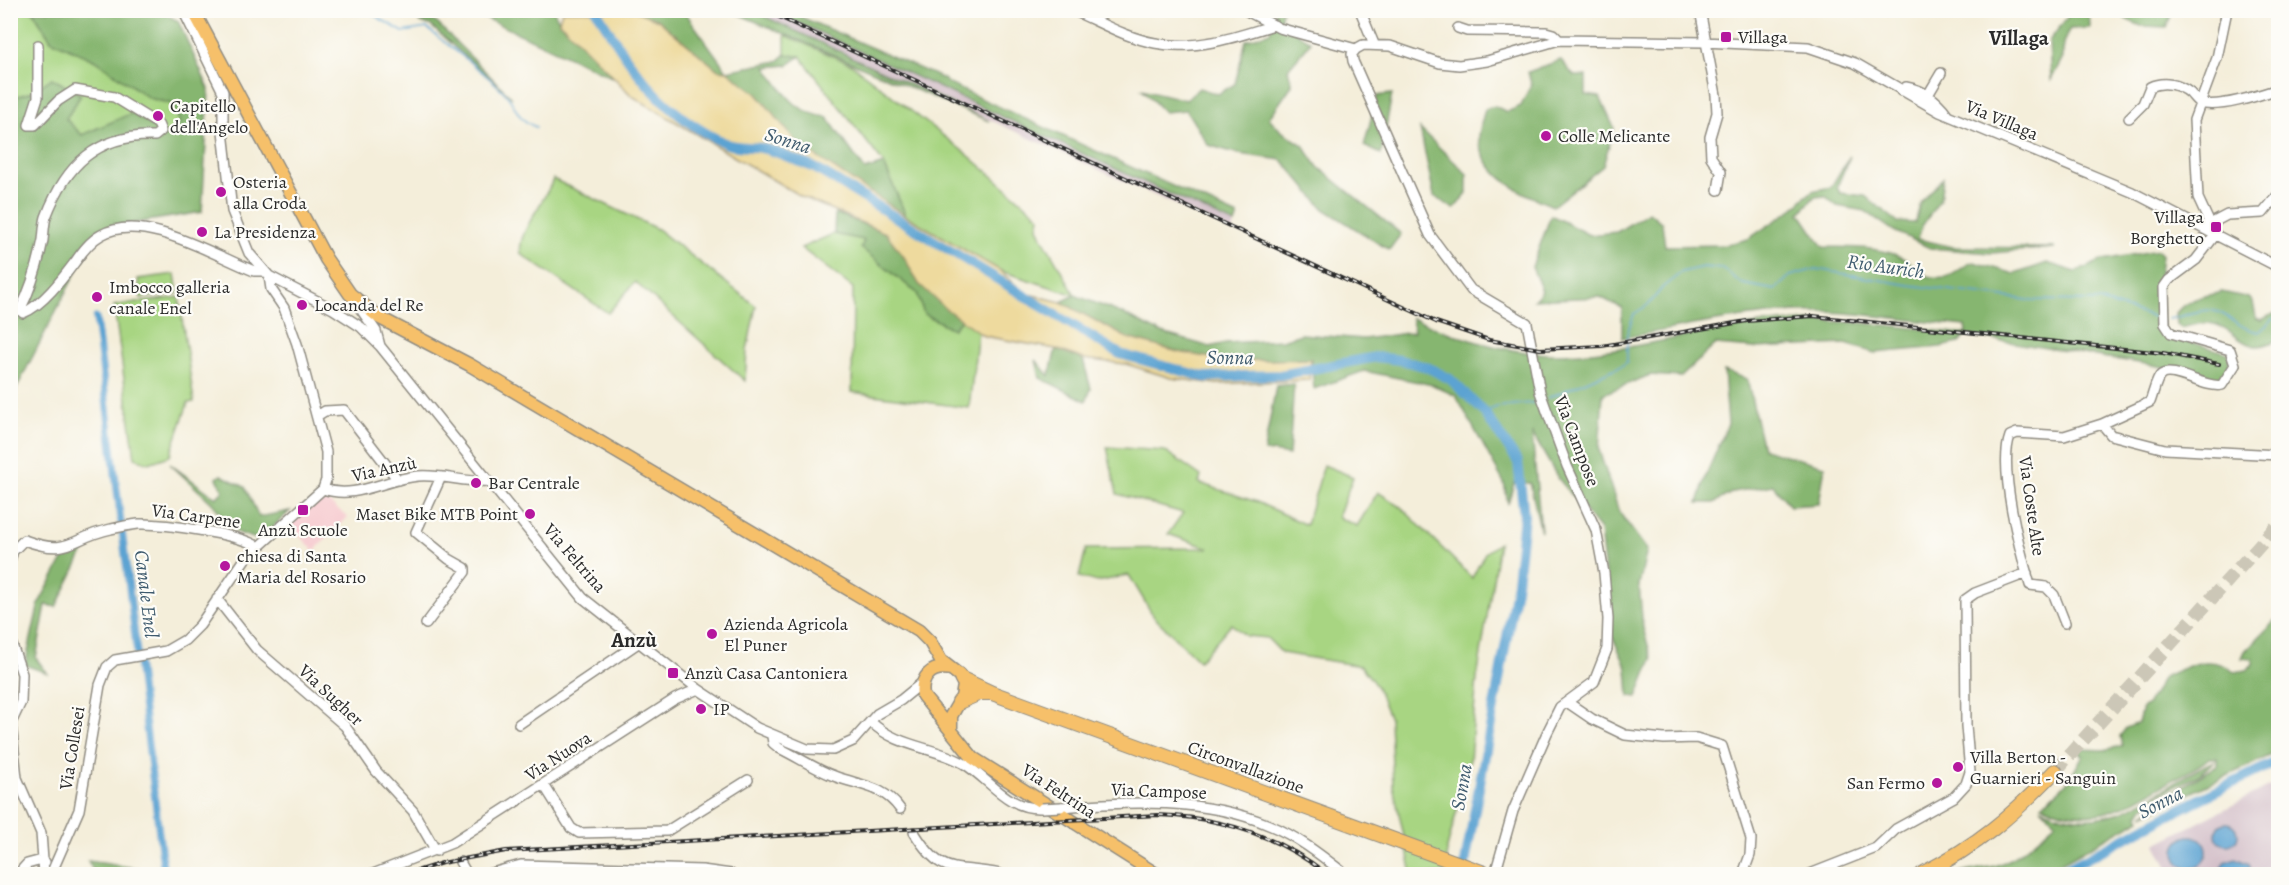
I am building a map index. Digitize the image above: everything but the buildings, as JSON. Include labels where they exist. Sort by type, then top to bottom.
[{"type":"highway","name":"Circonvallazione","points":[[962,679],[992,693],[1487,874]]},
{"type":"highway","points":[[957,704],[980,693],[992,693]]},
{"type":"highway","points":[[1922,874],[1973,846],[2000,826],[2055,771]]},
{"type":"main road","name":"Via Feltrina","points":[[187,12],[228,90],[326,259],[353,299],[380,318],[470,365],[901,619],[923,635],[940,661],[962,679]]},
{"type":"main road","name":"Via Feltrina","points":[[923,635],[929,656],[923,696],[973,758],[1156,874]]},
{"type":"main road","name":"Via Feltrina","points":[[925,678],[938,669],[950,669]]},
{"type":"main road","points":[[951,729],[951,716],[964,691],[962,679]]},
{"type":"main road","points":[[929,705],[943,710],[957,704]]},
{"type":"street","points":[[175,10],[187,12]]},
{"type":"street","points":[[1072,10],[1140,39],[1169,46],[1235,38],[1274,25]]},
{"type":"street","points":[[1245,10],[1274,25],[1356,49],[1374,44],[1390,46],[1440,63],[1459,65],[1486,61],[1559,40],[1553,34],[1546,32],[1458,28]]},
{"type":"street","points":[[1360,10],[1374,44]]},
{"type":"street","points":[[1700,10],[1704,42],[1716,95],[1716,113],[1710,137],[1711,157],[1721,172],[1718,190]]},
{"type":"street","points":[[2227,10],[2217,58],[2194,120],[2198,165],[2196,184],[2206,225],[2227,215],[2263,213],[2278,195]]},
{"type":"street","name":"Via Villaga","points":[[1559,40],[1704,42],[1808,47],[1855,63],[1948,116],[2206,225],[2216,234],[2278,267]]},
{"type":"street","points":[[38,45],[38,97],[29,125],[35,126],[58,101],[75,90],[114,97],[158,124],[161,131],[155,136],[110,141],[91,152],[71,171],[46,219],[32,288],[20,310],[23,313],[56,287],[99,236],[119,230],[151,229],[266,274],[344,316],[380,346]]},
{"type":"street","name":"Via Campose","points":[[1356,49],[1352,54],[1353,61],[1430,235],[1471,290],[1527,323],[1540,392],[1567,466],[1596,530],[1604,573],[1608,619],[1607,650],[1594,682],[1560,707],[1513,812],[1495,874]]},
{"type":"street","points":[[1928,95],[1941,73]]},
{"type":"street","points":[[2129,118],[2144,104],[2150,87],[2157,84],[2181,87],[2199,102],[2230,102],[2278,89]]},
{"type":"street","points":[[1901,91],[1906,87],[1914,88],[1928,95],[1941,105],[1948,116]]},
{"type":"street","points":[[228,90],[223,131],[231,211],[249,253],[266,274],[271,289],[284,308],[297,344],[326,452],[326,480],[322,489]]},
{"type":"street","points":[[2216,234],[2196,260],[2169,280],[2164,287],[2164,314],[2165,324],[2171,333],[2230,350],[2235,364],[2229,377],[2222,385],[2211,386],[2177,375],[2163,374],[2159,376],[2150,402],[2102,424],[2111,435],[2164,449],[2278,455]]},
{"type":"street","points":[[344,316],[354,309],[353,299]]},
{"type":"street","name":"Via Feltrina","points":[[353,299],[376,332],[380,346],[583,598],[698,689],[772,736],[807,749],[826,751],[849,744],[882,709],[901,700],[925,678]]},
{"type":"street","points":[[317,416],[325,411],[344,410],[398,480]]},
{"type":"street","name":"Via Coste Alte","points":[[2065,623],[2054,595],[2046,587],[2030,585],[2017,540],[2007,452],[2010,436],[2017,433],[2064,436],[2102,424]]},
{"type":"street","name":"Via Anzù","points":[[322,489],[356,493],[418,476],[489,481]]},
{"type":"street","points":[[426,624],[465,572],[465,568],[449,559],[416,532],[441,477]]},
{"type":"street","name":"Via Collesei","points":[[53,871],[79,810],[102,675],[112,662],[166,651],[181,644],[200,625],[245,559],[322,489]]},
{"type":"street","name":"Via Carpene","points":[[10,560],[13,551],[24,540],[46,548],[69,547],[110,529],[138,524],[230,535],[251,542],[258,547]]},
{"type":"street","points":[[1810,874],[1876,848],[1896,829],[1954,797],[1966,784],[1970,772],[1966,726],[1965,600],[1974,592],[2026,573]]},
{"type":"street","name":"Via Sugher","points":[[217,599],[256,650],[345,726],[376,771],[413,811],[436,851]]},
{"type":"street","points":[[10,639],[22,674],[21,702],[11,723],[17,778],[41,833],[44,874]]},
{"type":"street","points":[[519,723],[638,643]]},
{"type":"street","name":"Via Nuova","points":[[373,874],[452,843],[675,699],[698,689]]},
{"type":"street","points":[[901,700],[915,699],[929,705]]},
{"type":"street","points":[[1567,702],[1592,719],[1625,735],[1664,739],[1696,738],[1722,746],[1751,839],[1750,855],[1743,874]]},
{"type":"street","name":"Via Campose","points":[[870,722],[897,741],[963,764],[1017,805],[1041,808],[1170,805],[1230,812],[1269,825],[1301,841],[1346,874]]},
{"type":"street","points":[[772,736],[772,743],[779,748],[837,777],[874,787],[887,794],[900,809]]},
{"type":"street","points":[[544,784],[574,832],[591,832],[671,830],[747,780]]},
{"type":"street","points":[[914,832],[934,861],[944,866],[1000,874]]},
{"type":"street","points":[[452,843],[457,852]]},
{"type":"street","points":[[42,860],[53,871]]},
{"type":"street","points":[[18,874],[27,864],[42,860]]},
{"type":"street","points":[[460,862],[467,874]]},
{"type":"street","points":[[488,874],[521,865],[702,870],[731,874]]},
{"type":"shaded area","points":[[753,11],[773,11],[1235,224],[1232,231]]},
{"type":"shaded area","points":[[319,495],[348,517],[314,551],[289,524]]},
{"type":"shaded area","points":[[2278,782],[2278,874],[2171,874],[2156,844]]},
{"type":"green space","points":[[2122,10],[2173,11],[2166,27],[2141,26],[2125,19]]},
{"type":"green space","points":[[11,11],[33,11],[51,40],[98,62],[149,98],[172,104],[180,122],[168,136],[100,127],[82,135],[32,92],[11,98]]},
{"type":"green space","points":[[33,11],[160,11],[178,21],[209,89],[202,212],[98,229],[11,399],[11,98],[32,92],[52,78],[81,95],[66,119],[82,135],[132,113],[168,136],[180,122],[172,104],[149,98],[98,62],[51,40]]},
{"type":"green space","points":[[413,11],[437,23],[512,98],[430,25],[420,23]]},
{"type":"green space","points":[[470,11],[554,11],[559,21],[614,78]]},
{"type":"green space","points":[[635,11],[684,11],[727,71],[718,70],[658,20]]},
{"type":"green space","points":[[731,11],[753,11],[989,121]]},
{"type":"green space","points":[[773,11],[787,11],[944,79],[947,83],[1238,216],[1235,224]]},
{"type":"green space","points":[[1276,11],[1282,11],[1280,22],[1311,42],[1288,69],[1292,85],[1269,118],[1281,131],[1303,145],[1318,167],[1401,234],[1389,250],[1324,209],[1282,160],[1239,154],[1208,145],[1186,110],[1164,112],[1142,89],[1186,100],[1199,88],[1218,94],[1235,84],[1246,40],[1270,32]]},
{"type":"green space","points":[[2072,11],[2089,11],[2090,28],[2070,29],[2063,43],[2063,57],[2051,80],[2049,41]]},
{"type":"green space","points":[[785,35],[851,64],[968,155],[1040,217],[1038,227],[1042,237],[1075,295],[1001,271],[906,216],[884,164],[800,56],[785,55]]},
{"type":"green space","points":[[785,55],[800,56],[788,65],[766,67],[785,93],[798,106],[816,115],[827,117],[865,170],[884,164],[906,216],[798,145],[757,94],[727,71],[778,61]]},
{"type":"green space","points":[[1561,60],[1574,76],[1586,76],[1586,95],[1600,97],[1614,128],[1603,166],[1553,206],[1518,190],[1498,175],[1483,154],[1479,137],[1485,109],[1495,106],[1507,112],[1521,106],[1531,84],[1528,72]]},
{"type":"green space","points":[[1392,94],[1381,154],[1364,146],[1377,96]]},
{"type":"green space","points":[[1420,129],[1467,174],[1467,193],[1454,209],[1434,196]]},
{"type":"green space","points":[[1850,156],[1837,187],[1840,193],[1865,196],[1898,222],[1915,223],[1921,202],[1943,178],[1940,200],[1922,226],[1918,239],[1953,247],[2055,248],[1991,253],[1930,248],[1894,231],[1865,211],[1837,206],[1825,196],[1814,197],[1800,213],[1823,247],[1863,248],[1892,253],[1907,260],[1923,274],[1935,277],[1949,276],[1974,262],[2015,274],[2047,263],[2076,272],[2103,260],[2158,250],[2162,255],[2161,315],[2166,335],[2228,353],[2230,366],[2224,377],[2217,381],[2158,366],[1966,335],[1959,343],[1940,347],[1875,353],[1846,344],[1754,348],[1715,345],[1681,377],[1650,375],[1603,394],[1599,450],[1619,512],[1647,550],[1639,585],[1643,628],[1652,659],[1637,697],[1629,696],[1627,668],[1612,636],[1600,530],[1558,478],[1532,433],[1541,532],[1530,483],[1514,483],[1508,504],[1504,483],[1456,396],[1433,385],[1364,371],[1314,389],[1311,359],[1228,361],[1178,352],[1127,338],[1061,302],[1075,295],[1123,314],[1159,332],[1210,347],[1226,343],[1282,340],[1301,334],[1364,339],[1414,332],[1412,318],[1495,347],[1548,354],[1602,351],[1743,326],[1794,321],[1868,324],[1966,334],[1965,326],[1859,314],[1796,312],[1730,319],[1622,338],[1622,308],[1600,297],[1534,300],[1542,291],[1532,267],[1551,215],[1589,235],[1617,232],[1649,212],[1662,223],[1665,246],[1725,245],[1748,239],[1794,208],[1812,191],[1831,187]]},
{"type":"green space","points":[[553,179],[657,229],[756,306],[747,350],[745,381],[635,282],[608,313],[521,254],[527,227]]},
{"type":"green space","points":[[835,213],[886,233],[904,257],[919,284],[961,319],[953,329],[924,314],[917,293],[861,248],[864,240],[834,234]]},
{"type":"green space","points":[[833,234],[865,240],[862,248],[917,293],[924,314],[953,329],[961,319],[978,331],[969,408],[852,392],[853,288],[801,248]]},
{"type":"green space","points":[[175,274],[178,293],[141,298],[138,279]]},
{"type":"green space","points":[[2222,292],[2249,298],[2253,302],[2256,318],[2261,320],[2278,312],[2278,339],[2266,345],[2257,346],[2249,344],[2228,330],[2209,323],[2181,328],[2177,324],[2176,313],[2186,304],[2197,298]]},
{"type":"green space","points":[[179,297],[194,402],[188,403],[170,456],[149,463],[135,458],[114,306]]},
{"type":"green space","points":[[1056,349],[1083,359],[1091,389],[1086,401],[1040,378],[1036,360],[1049,376]]},
{"type":"green space","points":[[1724,371],[1747,379],[1763,449],[1825,466],[1819,504],[1790,506],[1773,485],[1733,492],[1714,503],[1698,503],[1706,475],[1728,424]]},
{"type":"green space","points":[[1294,384],[1289,455],[1264,451],[1276,386]]},
{"type":"green space","points":[[1107,447],[1165,451],[1201,476],[1199,483],[1257,502],[1306,525],[1324,465],[1353,477],[1338,517],[1357,526],[1378,492],[1401,507],[1472,578],[1485,553],[1499,543],[1477,678],[1470,760],[1447,848],[1447,874],[1412,874],[1393,786],[1390,719],[1377,687],[1361,666],[1282,653],[1267,638],[1246,636],[1231,624],[1199,661],[1154,617],[1129,575],[1097,582],[1079,577],[1086,549],[1209,548],[1168,534],[1183,513],[1117,494]]},
{"type":"green space","points":[[170,464],[216,498],[223,491],[217,478],[221,475],[245,487],[259,517],[290,511],[259,540],[236,532],[212,503]]},
{"type":"green space","points":[[86,547],[56,607],[46,605],[36,658],[47,673],[25,665],[39,603],[66,554]]},
{"type":"green space","points":[[2278,618],[2278,752],[2143,815],[2175,791],[2217,766],[2217,758],[2209,758],[2134,801],[2106,812],[2077,815],[2042,805],[2070,778],[2083,755],[2079,752],[2081,749],[2104,750],[2122,746],[2120,736],[2126,728],[2138,723],[2142,707],[2148,704],[2163,677],[2190,665],[2207,662],[2225,666],[2234,672],[2246,670],[2253,665],[2253,659],[2242,658],[2245,651]]},
{"type":"green space","points":[[2214,761],[2198,775],[2154,798],[2139,815],[2141,819],[2041,874],[1958,874],[2002,863],[2027,847],[2056,822],[2041,808],[2067,817],[2090,818],[2112,815],[2132,807]]},
{"type":"green space","points":[[88,861],[150,870],[148,874],[95,874]]},
{"type":"sand","points":[[562,11],[635,11],[658,20],[718,70],[727,71],[757,94],[799,145],[906,216],[1001,271],[1024,293],[1061,302],[1127,338],[1178,352],[1228,361],[1311,359],[1309,380],[1217,384],[1171,378],[1126,364],[1083,359],[1056,349],[984,336],[946,309],[919,284],[904,257],[886,233],[802,197],[632,96],[559,21]]},
{"type":"water","points":[[2227,823],[2235,826],[2238,834],[2235,842],[2227,845],[2219,842],[2216,834],[2219,826]]},
{"type":"water","points":[[2191,836],[2202,841],[2207,852],[2202,863],[2191,868],[2180,863],[2175,852],[2180,841]]},
{"type":"water","points":[[2235,858],[2249,864],[2252,874],[2220,874],[2225,862]]},
{"type":"waterway","points":[[365,10],[403,32],[427,28],[494,83],[508,97],[520,116],[536,127]]},
{"type":"waterway","name":"Sonna","points":[[596,10],[636,70],[650,87],[683,118],[729,145],[767,149],[813,167],[1120,354],[1204,377],[1280,375],[1376,357],[1400,360],[1427,367],[1450,379],[1484,412],[1518,462],[1524,516],[1517,583],[1463,874]]},
{"type":"waterway","name":"Rio Aurich","points":[[1548,398],[1627,362],[1627,334],[1634,314],[1649,304],[1663,287],[1682,272],[1703,267],[1722,269],[1743,284],[1775,290],[1790,276],[1816,269],[1909,285],[2028,300],[2099,301],[2160,319]]},
{"type":"waterway","name":"Rio Aurich","points":[[2168,319],[2205,310],[2223,314],[2248,329],[2259,332],[2278,315]]},
{"type":"waterway","name":"Canale Enel","points":[[96,318],[164,874]]},
{"type":"waterway","name":"Rio Aurich","points":[[1484,412],[1497,407],[1539,402]]},
{"type":"waterway","name":"Sonna","points":[[2057,874],[2278,761]]},
{"type":"tunnel","points":[[2055,771],[2278,525]]},
{"type":"railway","points":[[764,10],[1436,322],[1489,340],[1540,349],[1602,346],[1747,321],[1813,316],[2163,353],[2219,364]]},
{"type":"railway","points":[[407,874],[442,863],[506,851],[1158,815],[1204,820],[1247,831],[1289,849],[1327,874]]},
{"type":"place","name":"Villaga","points":[[1726,37]]},
{"type":"place","name":"Capitello dell'Angelo","points":[[158,116]]},
{"type":"place","name":"Colle Melicante","points":[[1546,136]]},
{"type":"place","name":"Osteria alla Croda","points":[[221,192]]},
{"type":"place","name":"Villaga Borghetto","points":[[2216,227]]},
{"type":"place","name":"La Presidenza","points":[[202,232]]},
{"type":"place","name":"Imbocco galleria canale Enel","points":[[97,297]]},
{"type":"place","name":"Locanda del Re","points":[[302,305]]},
{"type":"place","name":"Bar Centrale","points":[[476,483]]},
{"type":"place","name":"Anzù Scuole","points":[[303,510]]},
{"type":"place","name":"Maset Bike MTB Point","points":[[530,514]]},
{"type":"place","name":"chiesa di Santa Maria del Rosario","points":[[225,566]]},
{"type":"place","name":"Azienda Agricola El Puner","points":[[712,634]]},
{"type":"place","name":"Anzù Casa Cantoniera","points":[[673,673]]},
{"type":"place","name":"IP","points":[[701,709]]},
{"type":"place","name":"Villa Berton - Guarnieri - Sanguin","points":[[1958,767]]},
{"type":"place","name":"San Fermo","points":[[1937,783]]},
{"type":"district","name":"Villaga","points":[[2019,38]]},
{"type":"district","name":"Anzù","points":[[634,640]]}]
